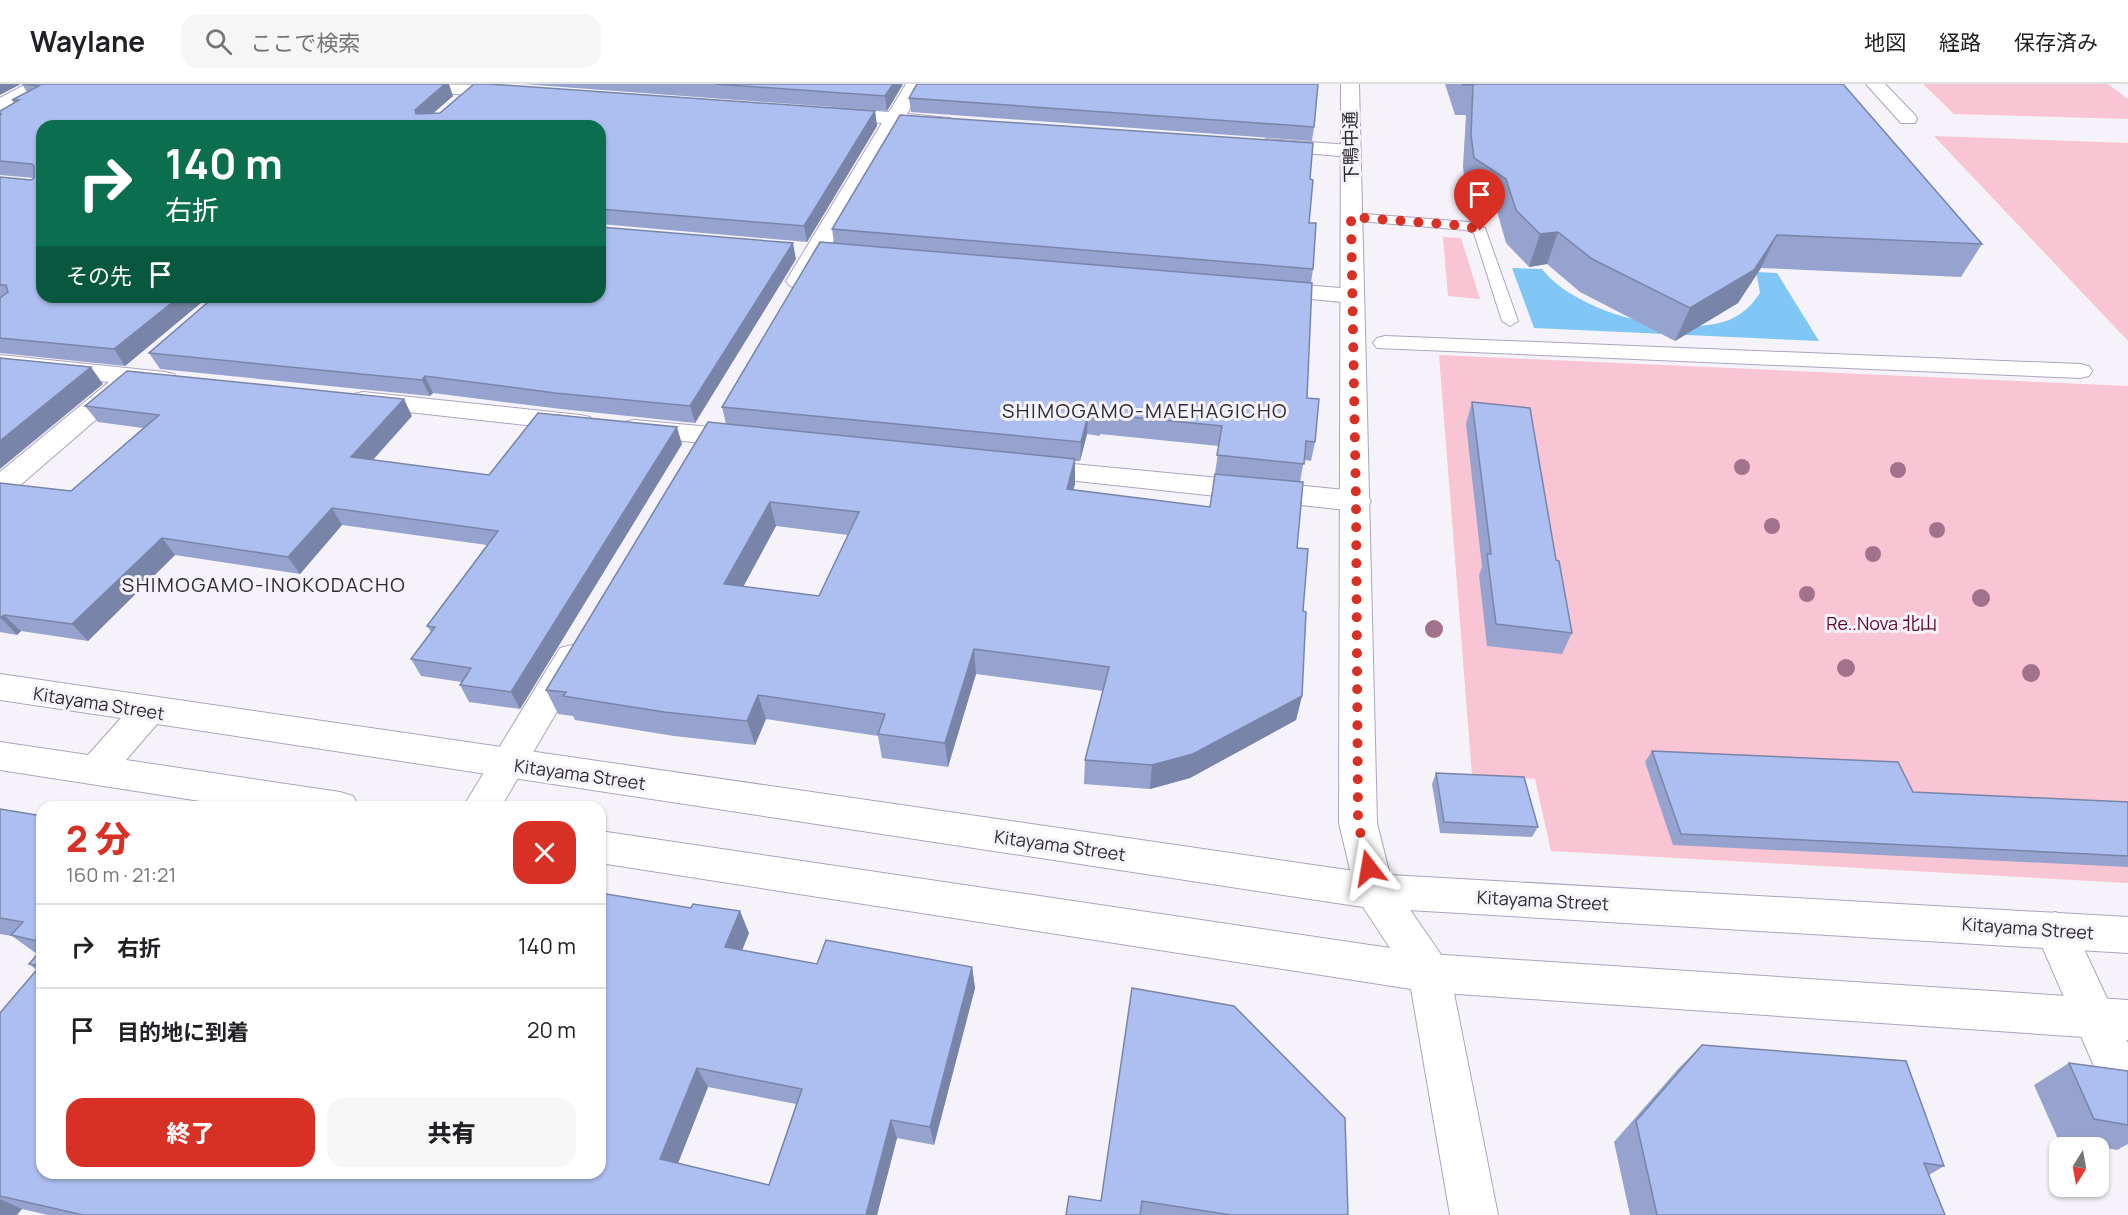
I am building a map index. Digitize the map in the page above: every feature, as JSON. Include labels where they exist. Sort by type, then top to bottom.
[{"type":"street","points":[[0,106],[40,84]]},
{"type":"street","points":[[397,84],[478,87],[534,94]]},
{"type":"street","points":[[785,302],[915,84]]},
{"type":"street","name":"下鴨中通","points":[[1350,84],[1358,823],[1375,891],[1429,973]]},
{"type":"street","points":[[1875,84],[1908,119]]},
{"type":"street","points":[[458,104],[478,87]]},
{"type":"street","points":[[813,113],[966,124]]},
{"type":"street","points":[[1248,144],[1351,151]]},
{"type":"street","points":[[1251,288],[1352,296]]},
{"type":"street","points":[[1385,343],[2080,371]]},
{"type":"street","points":[[0,486],[157,355]]},
{"type":"street","points":[[0,363],[190,383]]},
{"type":"street","points":[[342,398],[764,441]]},
{"type":"street","points":[[1012,466],[1356,501]]},
{"type":"street","points":[[486,801],[588,630]]},
{"type":"street","name":"Kitayama Street","points":[[0,687],[148,711],[1375,891],[2128,934]]},
{"type":"street","points":[[96,770],[148,711]]},
{"type":"street","points":[[0,756],[300,801]]},
{"type":"street","points":[[606,848],[1429,973],[2112,1019]]},
{"type":"street","points":[[2055,930],[2112,1019],[2128,1092]]},
{"type":"street","points":[[1429,973],[1474,1215]]},
{"type":"lane","points":[[1351,217],[1468,226],[1480,231],[1510,321]]},
{"type":"green space","points":[[1923,84],[2108,84],[2128,99],[2128,119],[1954,114]]},
{"type":"green space","points":[[1934,136],[2128,143],[2128,341]]},
{"type":"green space","points":[[1443,237],[1461,238],[1480,299],[1448,296]]},
{"type":"green space","name":"Re..Nova 北山","points":[[1439,355],[2128,386],[2128,883],[1551,851],[1535,779],[1472,775]]},
{"type":"water","points":[[1512,268],[1542,269],[1558,285],[1578,298],[1629,318],[1656,324],[1683,326],[1708,325],[1734,318],[1747,309],[1760,293],[1756,272],[1777,273],[1819,341],[1534,328]]},
{"type":"building","points":[[22,84],[445,84],[415,110],[416,114],[440,113],[474,84],[875,111],[804,226],[606,210],[606,120],[36,120],[36,303],[172,303],[114,349],[0,338],[0,298],[8,292],[6,285],[0,285],[0,177],[31,180],[34,178],[34,166],[0,161],[0,115],[2,114],[0,111],[19,100],[12,100],[39,86]]},
{"type":"building","points":[[715,84],[893,84],[885,96]]},
{"type":"building","points":[[917,84],[1318,84],[1314,127],[909,98]]},
{"type":"building","points":[[1462,84],[1843,84],[1982,244],[1777,235],[1754,270],[1690,308],[1592,259],[1558,232],[1540,234],[1516,210],[1506,179],[1474,158],[1471,135],[1473,85]]},
{"type":"building","points":[[900,115],[1313,143],[1310,179],[1313,180],[1309,223],[1316,223],[1313,269],[832,229]]},
{"type":"building","points":[[606,227],[793,243],[690,406],[555,393],[425,376],[422,380],[149,353],[207,303],[606,303]]},
{"type":"building","points":[[820,242],[1312,283],[1307,398],[1319,399],[1315,442],[1306,441],[1304,464],[1217,455],[1222,426],[1101,414],[1100,417],[1088,415],[1081,442],[722,407]]},
{"type":"building","points":[[0,358],[91,367],[0,441]]},
{"type":"building","points":[[127,371],[404,399],[351,457],[489,475],[538,413],[677,427],[511,692],[460,685],[471,668],[411,659],[435,627],[427,626],[498,531],[332,508],[288,557],[162,538],[72,624],[4,615],[0,618],[0,483],[71,491],[159,415],[85,406]]},
{"type":"building","points":[[1472,402],[1530,408],[1556,560],[1559,561],[1572,633],[1496,624],[1487,554],[1491,554]]},
{"type":"building","points":[[708,422],[1075,459],[1067,489],[1210,507],[1215,474],[1303,482],[1297,548],[1308,549],[1303,611],[1306,612],[1302,696],[1193,754],[1152,765],[1085,760],[1109,667],[974,649],[945,743],[878,734],[885,714],[758,695],[747,721],[664,712],[563,696],[566,692],[546,690]],"holes":[[[770,502],[859,512],[819,596],[724,584]]]},
{"type":"building","points":[[1652,751],[1898,762],[1913,792],[2128,802],[2128,856],[1681,834]]},
{"type":"building","points":[[1436,773],[1524,777],[1538,827],[1444,822]]},
{"type":"building","points":[[0,809],[36,815],[36,941],[11,935],[23,922],[0,918]]},
{"type":"building","points":[[606,894],[691,908],[693,904],[740,911],[725,947],[817,964],[826,940],[972,967],[930,1127],[891,1120],[866,1215],[83,1215],[0,1196],[0,1013],[36,971],[36,1179],[606,1179]],"holes":[[[697,1068],[802,1089],[769,1185],[660,1159]]]},
{"type":"building","points":[[36,956],[36,965],[29,964]]},
{"type":"building","points":[[1132,988],[1234,1006],[1345,1118],[1348,1215],[1231,1215],[1142,1201],[1140,1215],[1066,1215],[1069,1196],[1101,1201]]},
{"type":"building","points":[[1702,1045],[1906,1061],[1944,1166],[1924,1163],[1945,1215],[1657,1215],[1636,1121]]},
{"type":"building","points":[[2069,1063],[2128,1071],[2128,1125],[2094,1119]]},
{"type":"district","name":"SHIMOGAMO-MAEHAGICHO","points":[[1145,410]]},
{"type":"district","name":"SHIMOGAMO-INOKODACHO","points":[[264,584]]},
{"type":"route","points":[[1369,868],[1358,823],[1351,217],[1468,226],[1480,231]]}]
